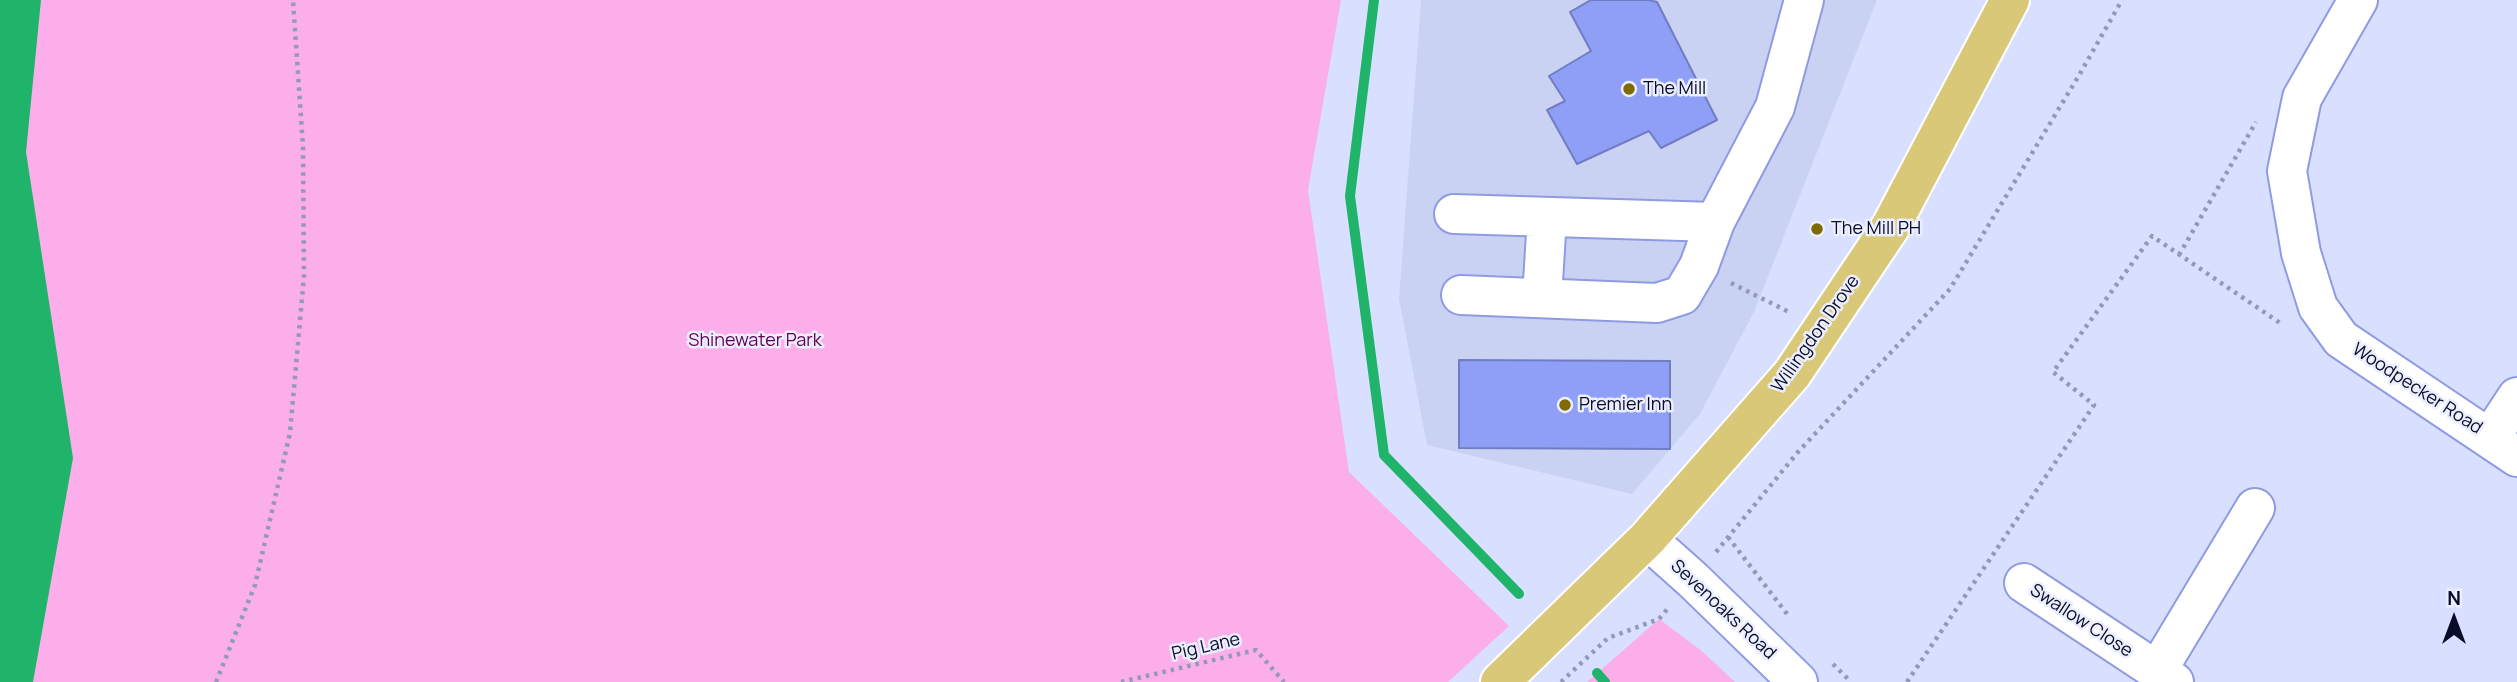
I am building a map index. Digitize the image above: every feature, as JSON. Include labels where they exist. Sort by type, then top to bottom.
[{"type":"main road","name":"Willingdon Drove","points":[[1500,682],[1647,540],[1799,362],[1891,226],[2010,0]]},
{"type":"street","points":[[1461,295],[1657,303],[1682,295],[1699,267],[1715,222],[1775,107],[1804,0]]},
{"type":"street","name":"Woodpecker Road","points":[[2358,0],[2302,98],[2287,171],[2301,253],[2318,307],[2341,339],[2504,447]]},
{"type":"street","points":[[1454,214],[1715,222]]},
{"type":"street","points":[[1542,298],[1547,217]]},
{"type":"street","points":[[2504,447],[2517,397]]},
{"type":"street","points":[[2165,676],[2255,508]]},
{"type":"street","name":"Sevenoaks Road","points":[[1647,540],[1693,580],[1798,682]]},
{"type":"street","name":"Swallow Close","points":[[2024,583],[2165,676]]},
{"type":"path","points":[[216,682],[255,585],[290,433],[304,276],[303,147],[293,0]]},
{"type":"path","points":[[1561,682],[1608,638],[1659,619],[1798,452],[1950,289],[2122,0]]},
{"type":"path","points":[[2179,254],[2262,112],[2302,98]]},
{"type":"path","points":[[1907,682],[2094,405],[2053,372],[2152,236],[2289,329]]},
{"type":"path","points":[[1699,267],[1794,314]]},
{"type":"path","points":[[1728,537],[1793,622]]},
{"type":"path","name":"Pig Lane","points":[[1121,682],[1256,650],[1284,682]]},
{"type":"path","points":[[1826,657],[1851,682]]},
{"type":"shaded area","points":[[0,0],[41,0],[26,152],[73,458],[33,682],[0,682]]},
{"type":"shaded area","points":[[1421,0],[1877,0],[1754,312],[1700,414],[1632,494],[1427,445],[1399,299]]},
{"type":"green space","name":"Shinewater Park","points":[[0,0],[1341,0],[1308,190],[1349,472],[1509,626],[1448,682],[0,682]]},
{"type":"green space","points":[[1659,619],[1703,652],[1735,682],[1587,682]]},
{"type":"building","name":"The Mill","points":[[1591,0],[1657,2],[1717,120],[1661,148],[1649,131],[1577,164],[1547,110],[1565,101],[1549,76],[1591,51],[1570,12]]},
{"type":"building","name":"Premier Inn","points":[[1459,360],[1670,361],[1670,449],[1459,448]]},
{"type":"waterway","points":[[1374,0],[1350,196],[1384,455],[1519,594]]},
{"type":"waterway","points":[[1597,673],[1605,682]]},
{"type":"place","name":"The Mill","points":[[1629,89]]},
{"type":"place","name":"The Mill PH","points":[[1817,229]]},
{"type":"place","name":"Premier Inn","points":[[1565,405]]}]
